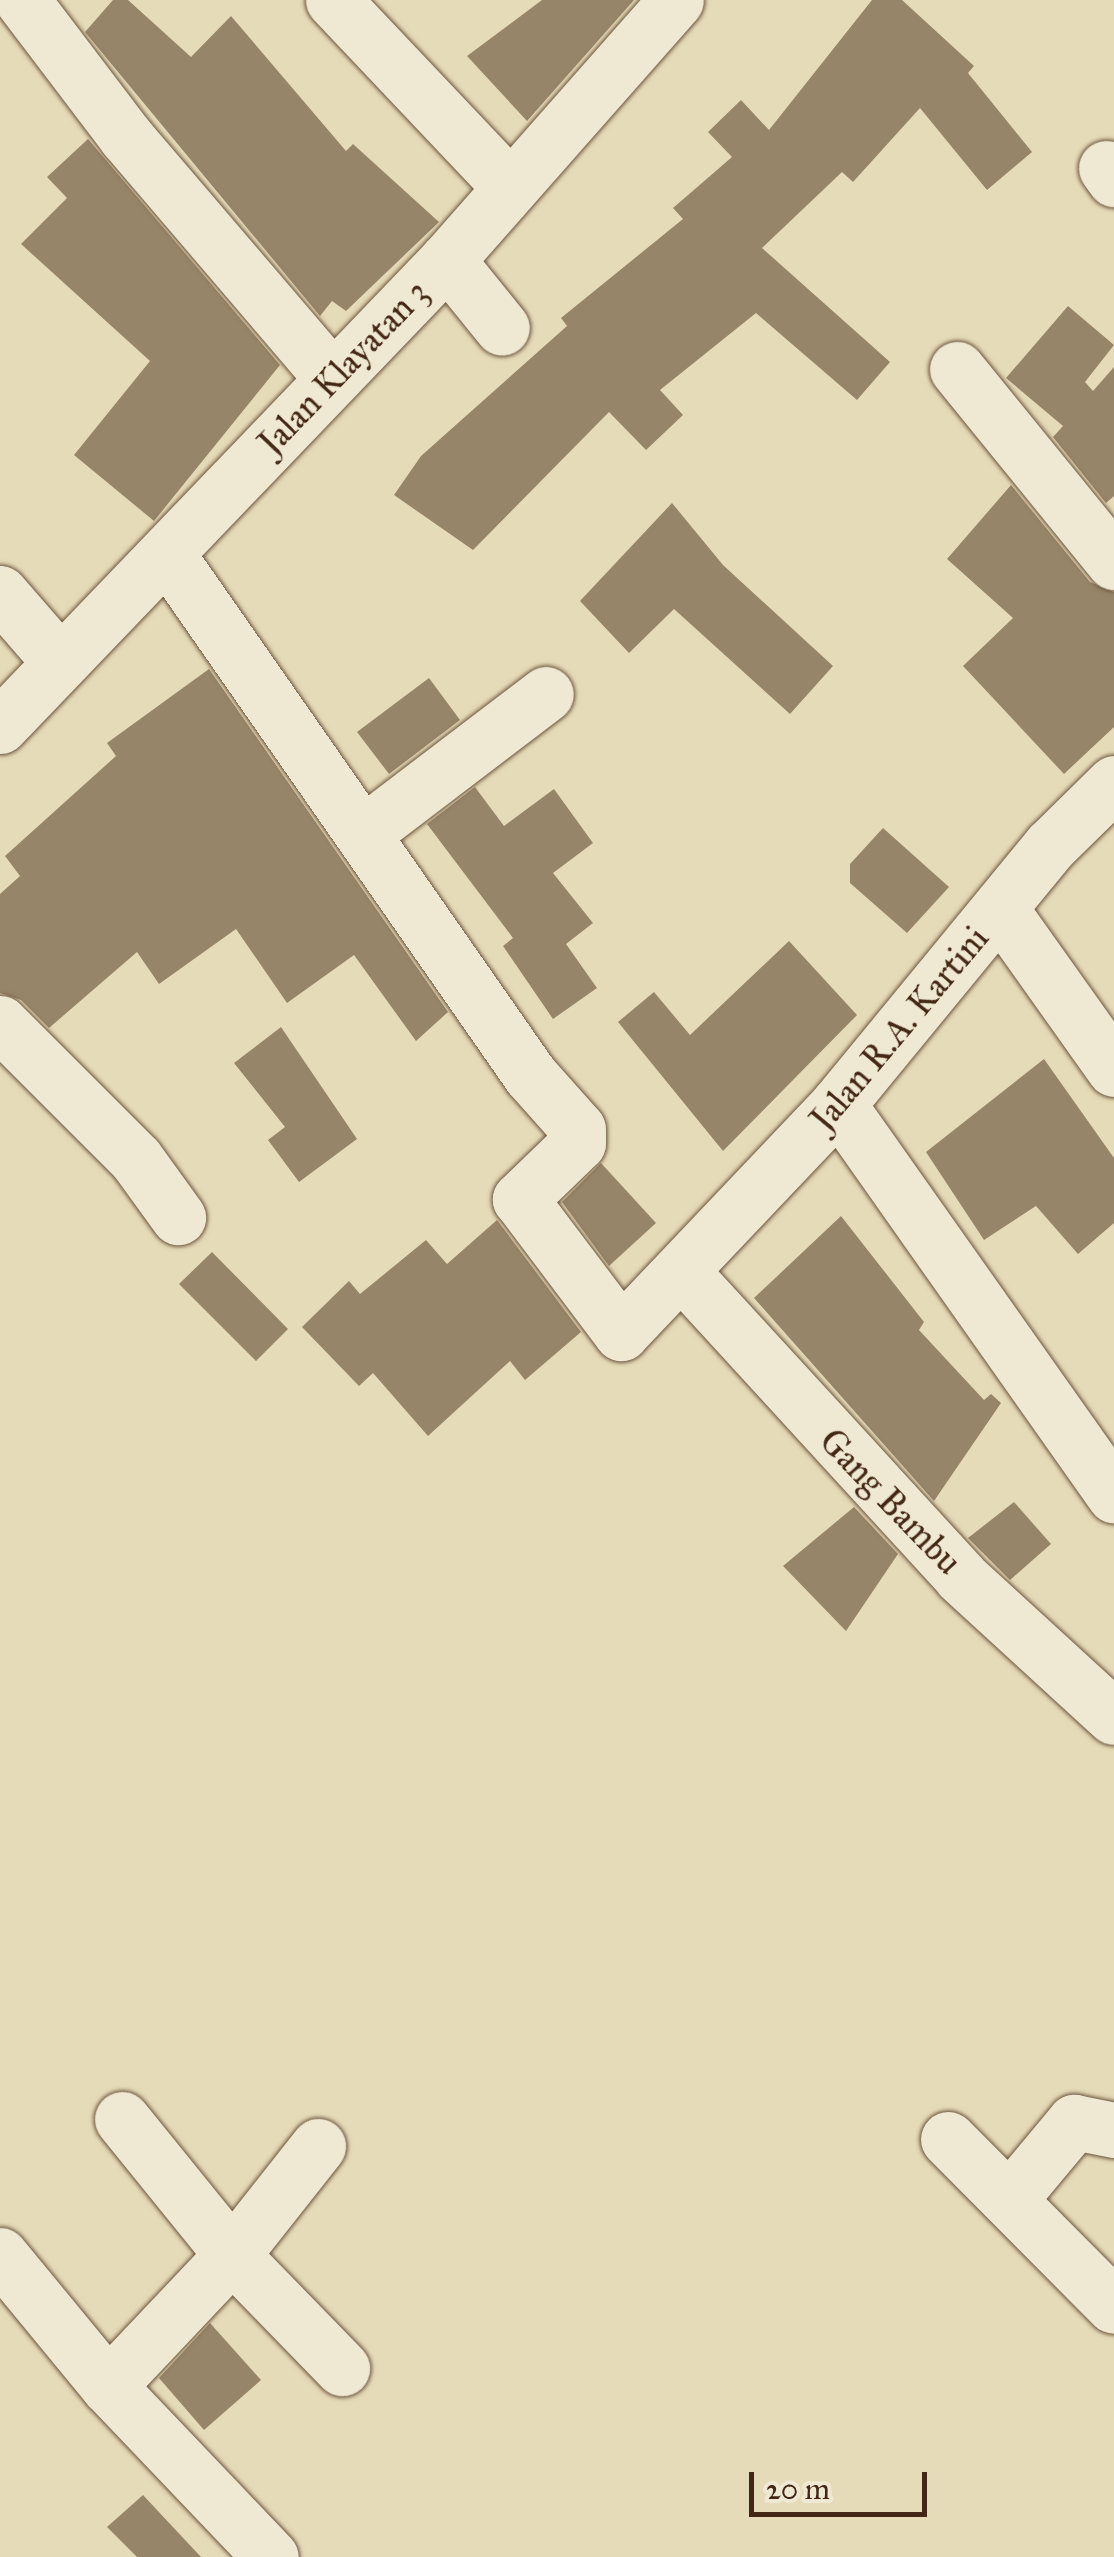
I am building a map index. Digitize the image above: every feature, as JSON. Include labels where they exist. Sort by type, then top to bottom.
[{"type":"street","points":[[22,0],[126,137],[332,378]]},
{"type":"street","points":[[333,0],[510,187]]},
{"type":"street","name":"Jalan Klayatan 3","points":[[0,726],[447,260],[676,0]]},
{"type":"street","points":[[447,260],[502,328]]},
{"type":"street","points":[[957,368],[1114,562]]},
{"type":"street","points":[[167,554],[366,831],[546,694]]},
{"type":"street","points":[[0,592],[60,662]]},
{"type":"street","name":"Jalan R.A. Kartini","points":[[366,831],[530,1076],[582,1138],[520,1200],[621,1333],[838,1104],[1114,783]]},
{"type":"street","points":[[1001,910],[1114,1069]]},
{"type":"street","points":[[0,1024],[136,1159],[178,1217]]},
{"type":"street","points":[[838,1104],[1114,1495]]},
{"type":"street","name":"Gang Bambu","points":[[682,1272],[960,1577],[1114,1717]]},
{"type":"street","points":[[122,2119],[232,2255],[342,2368]]},
{"type":"street","points":[[1009,2200],[1074,2122],[1114,2130]]},
{"type":"street","points":[[948,2139],[1114,2306]]},
{"type":"street","points":[[108,2386],[232,2255],[318,2146]]},
{"type":"street","points":[[0,2256],[108,2386],[271,2557]]},
{"type":"building","points":[[113,0],[128,0],[191,57],[231,16],[346,151],[353,144],[439,222],[346,311],[332,301],[320,316],[85,32]]},
{"type":"building","points":[[542,0],[634,0],[527,121],[467,56]]},
{"type":"building","points":[[872,0],[902,0],[974,66],[968,73],[1032,152],[987,190],[920,108],[853,182],[842,172],[762,248],[890,362],[857,400],[756,313],[660,390],[683,415],[646,450],[609,412],[473,550],[394,495],[421,456],[567,326],[561,318],[683,219],[673,208],[732,157],[708,132],[741,100],[769,130]]},
{"type":"building","points":[[88,139],[280,365],[154,521],[74,455],[150,361],[21,244],[67,198],[47,177]]},
{"type":"building","points":[[1068,306],[1114,345],[1085,382],[1093,391],[1114,367],[1114,496],[1106,503],[1053,437],[1063,426],[1006,378]]},
{"type":"building","points":[[1011,485],[1090,582],[1114,592],[1114,727],[1064,774],[963,666],[1013,618],[947,559]]},
{"type":"building","points":[[672,503],[723,565],[833,666],[790,714],[674,609],[629,653],[580,601]]},
{"type":"building","points":[[209,669],[448,1012],[416,1041],[354,955],[287,1003],[236,929],[159,984],[137,952],[49,1028],[21,1000],[0,993],[0,894],[20,876],[5,856],[116,756],[107,743]]},
{"type":"building","points":[[429,678],[460,720],[389,774],[357,732]]},
{"type":"building","points":[[475,787],[504,826],[554,789],[593,843],[553,873],[593,923],[566,944],[597,988],[553,1019],[503,946],[513,938],[427,824]]},
{"type":"building","points":[[883,828],[949,887],[907,933],[850,883],[850,864]]},
{"type":"building","points":[[789,941],[857,1015],[723,1151],[618,1022],[654,992],[690,1035]]},
{"type":"building","points":[[281,1027],[357,1139],[299,1182],[268,1140],[285,1127],[234,1063]]},
{"type":"building","points":[[1044,1059],[1114,1158],[1114,1223],[1078,1254],[1036,1206],[984,1240],[926,1152]]},
{"type":"building","points":[[601,1163],[656,1223],[609,1266],[562,1202]]},
{"type":"building","points":[[841,1216],[924,1322],[919,1330],[984,1400],[991,1394],[1001,1403],[934,1501],[754,1298]]},
{"type":"building","points":[[497,1220],[581,1332],[525,1380],[510,1361],[428,1436],[373,1373],[359,1386],[302,1327],[349,1281],[360,1294],[426,1240],[447,1264]]},
{"type":"building","points":[[212,1252],[288,1329],[256,1361],[179,1284]]},
{"type":"building","points":[[1014,1502],[1051,1544],[1010,1580],[968,1538]]},
{"type":"building","points":[[854,1507],[898,1554],[846,1631],[783,1566]]},
{"type":"building","points":[[210,2323],[261,2380],[204,2430],[159,2378]]},
{"type":"building","points":[[143,2495],[201,2557],[137,2557],[107,2527]]}]
